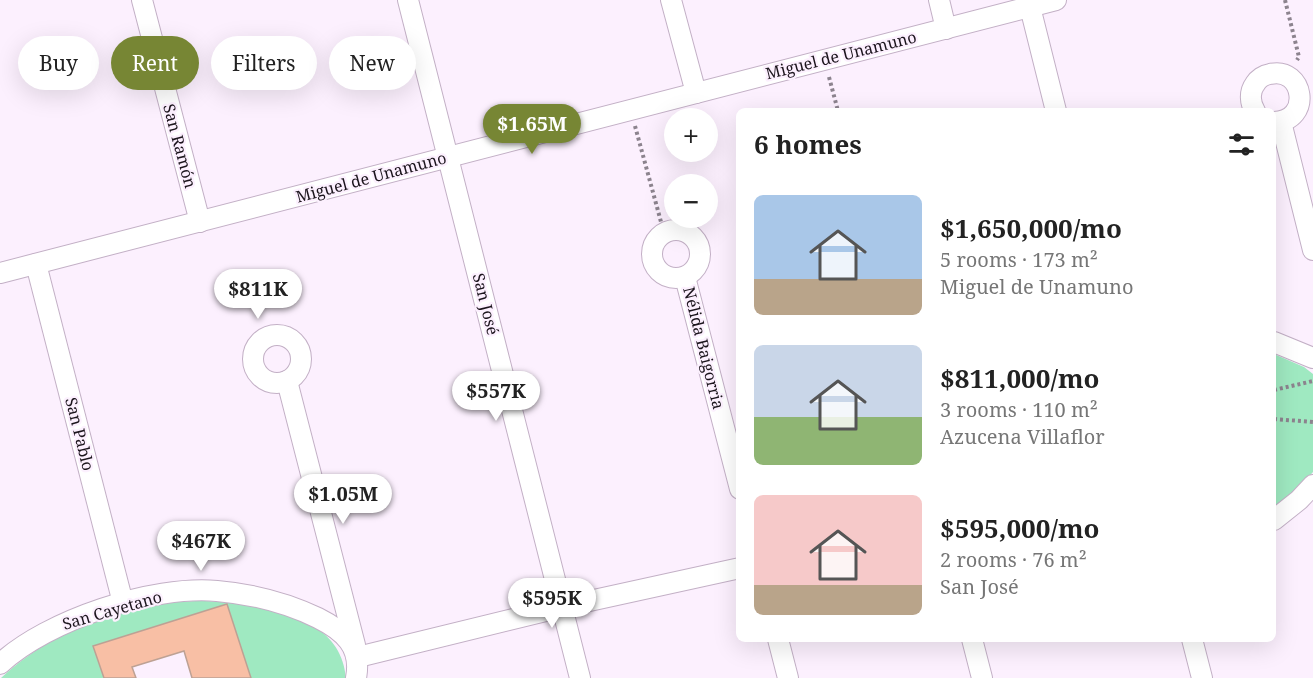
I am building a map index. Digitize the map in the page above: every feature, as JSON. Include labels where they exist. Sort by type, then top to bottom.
[{"type":"street","name":"San Ramón","points":[[142,0],[200,222]]},
{"type":"street","name":"San José","points":[[408,0],[580,678]]},
{"type":"street","points":[[672,0],[696,93]]},
{"type":"street","points":[[939,0],[946,28]]},
{"type":"street","name":"Miguel de Unamuno","points":[[0,273],[1056,0]]},
{"type":"street","points":[[1030,7],[1055,108]]},
{"type":"street","points":[[1254,108],[1251,100],[1255,84],[1268,74],[1284,74],[1292,78],[1297,85],[1300,100],[1294,114],[1277,122],[1313,250]]},
{"type":"street","name":"Nélida Baigorria","points":[[679,229],[693,236],[698,243],[700,259],[698,266],[685,277],[669,277],[657,268],[652,253],[654,245],[664,233],[679,229]]},
{"type":"street","name":"San Pablo","points":[[36,264],[123,603]]},
{"type":"street","name":"Nélida Baigorria","points":[[685,277],[736,474]]},
{"type":"street","points":[[1276,343],[1313,358]]},
{"type":"street","points":[[287,381],[363,678]]},
{"type":"street","points":[[1276,518],[1313,485]]},
{"type":"street","points":[[358,657],[736,569]]},
{"type":"street","name":"San Cayetano","points":[[0,664],[55,626],[83,615],[149,597],[195,591],[248,595],[281,603],[307,613],[341,632],[350,642],[358,657]]},
{"type":"street","points":[[779,642],[788,678]]},
{"type":"street","points":[[973,642],[982,678]]},
{"type":"street","points":[[1193,642],[1202,678]]},
{"type":"street","points":[[356,678],[358,657]]},
{"type":"path","points":[[1284,74],[1299,57],[1285,0]]},
{"type":"path","points":[[825,60],[837,108]]},
{"type":"path","points":[[631,110],[664,233]]},
{"type":"path","points":[[1276,390],[1313,381]]},
{"type":"path","points":[[1276,419],[1313,422]]},
{"type":"green space","points":[[1276,355],[1304,367],[1313,374],[1313,472],[1299,488],[1276,507]]},
{"type":"green space","points":[[205,601],[271,609],[313,625],[329,639],[341,656],[346,678],[251,678],[227,604],[94,646],[104,678],[1,678],[14,666],[45,645],[97,618],[140,606]]},
{"type":"building","points":[[227,604],[251,678],[192,678],[184,651],[132,667],[136,678],[104,678],[93,646]]}]
